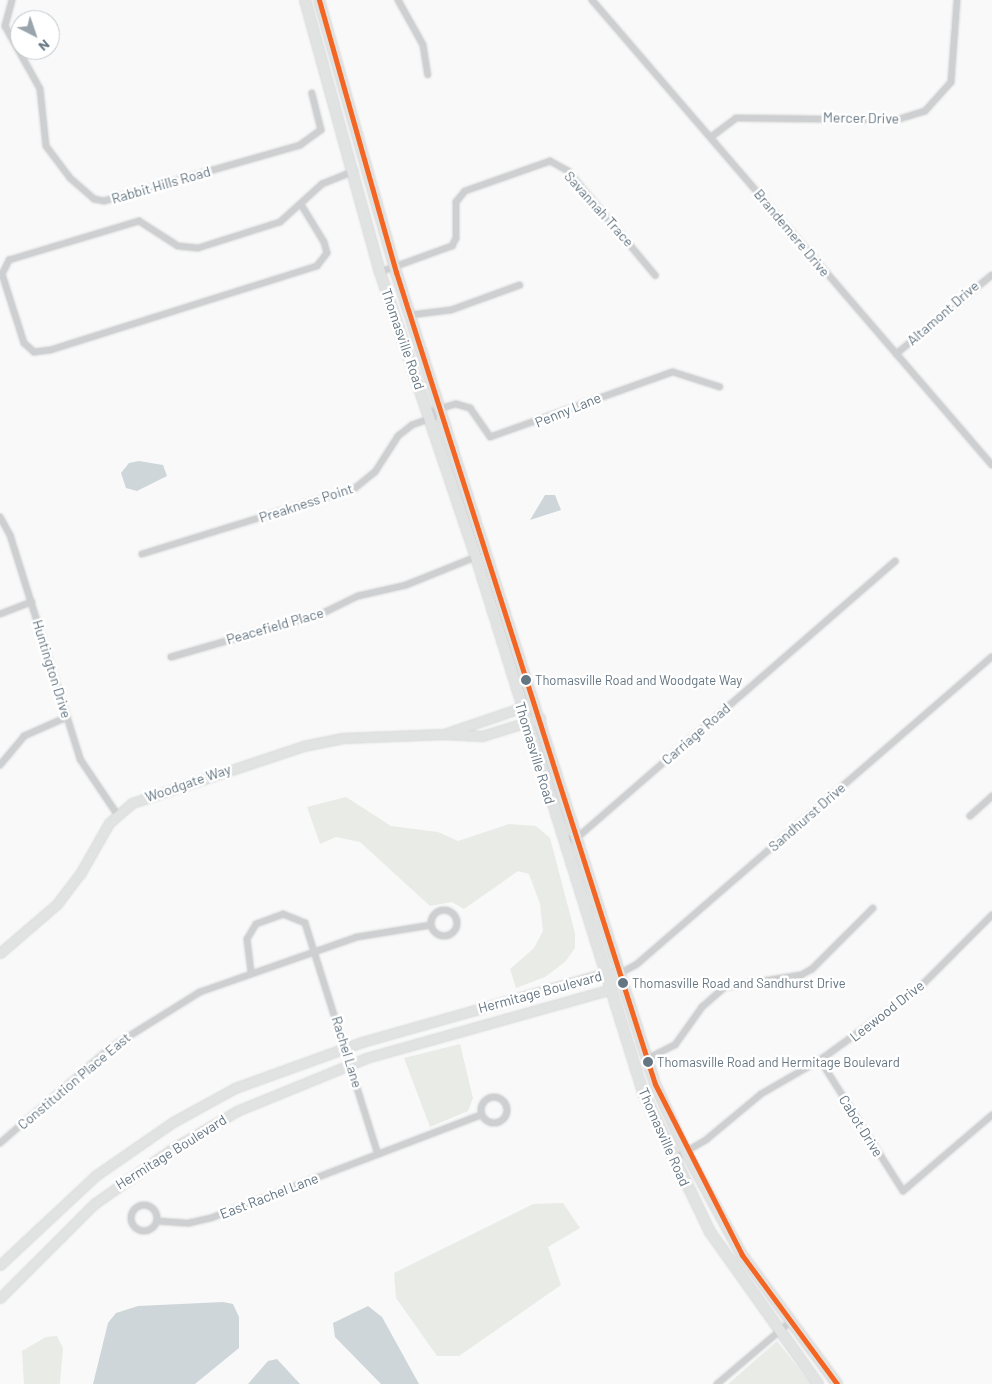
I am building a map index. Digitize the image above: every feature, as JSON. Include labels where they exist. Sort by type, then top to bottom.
[{"type":"main road","name":"Thomasville Road","points":[[305,0],[354,171],[380,272],[430,415],[476,557],[520,708],[603,974],[643,1092],[672,1159],[710,1232],[778,1333],[818,1384]]},
{"type":"main road","name":"Thomasville Road","points":[[319,0],[368,167],[395,268],[489,553],[579,836],[619,974],[647,1059],[686,1152],[742,1254],[789,1323],[837,1384]]},
{"type":"main road","points":[[326,71],[339,67]]},
{"type":"main road","points":[[354,171],[368,167]]},
{"type":"street","name":"Rabbit Hills Road","points":[[12,0],[5,26],[40,89],[46,146],[70,178],[94,199],[104,201],[300,145],[321,130],[312,94]]},
{"type":"street","points":[[398,0],[423,45],[428,75]]},
{"type":"street","name":"Brandemere Drive","points":[[592,0],[992,465]]},
{"type":"street","name":"Mercer Drive","points":[[710,137],[736,118],[896,120],[925,111],[951,82],[957,0]]},
{"type":"street","name":"Savannah Trace","points":[[380,272],[452,246],[456,238],[456,202],[465,191],[550,161],[568,171],[655,275]]},
{"type":"street","points":[[302,206],[324,242],[327,253],[317,266],[50,350],[34,352],[24,343],[2,274],[9,260],[139,221],[178,246],[198,248],[280,222],[302,206],[322,184],[354,171]]},
{"type":"street","name":"Altamont Drive","points":[[896,354],[992,275]]},
{"type":"street","points":[[410,315],[452,310],[520,285]]},
{"type":"street","name":"Penny Lane","points":[[430,415],[456,404],[470,408],[490,437],[673,372],[720,387]]},
{"type":"street","name":"Preakness Point","points":[[142,554],[355,488],[375,472],[398,436],[430,415]]},
{"type":"street","name":"Huntington Drive","points":[[0,517],[32,602],[85,771],[118,814]]},
{"type":"street","name":"Peacefield Place","points":[[171,657],[324,613],[358,596],[406,585],[489,553]]},
{"type":"street","name":"Carriage Road","points":[[563,842],[579,836],[895,561]]},
{"type":"street","points":[[0,614],[32,602]]},
{"type":"street","name":"Sandhurst Drive","points":[[619,974],[637,964],[992,657]]},
{"type":"street","name":"Woodgate Way","points":[[444,734],[535,702]]},
{"type":"street","points":[[0,765],[24,736],[67,718]]},
{"type":"street","name":"Woodgate Way","points":[[0,953],[69,890],[118,814],[168,788],[303,746],[343,738],[444,734],[482,736],[540,718]]},
{"type":"street","points":[[970,816],[992,796]]},
{"type":"street","points":[[647,1059],[675,1045],[702,1006],[725,987],[801,975],[812,969],[874,908]]},
{"type":"street","points":[[440,910],[449,911],[456,920],[447,935],[438,935],[431,925],[440,910]]},
{"type":"street","name":"Rachel Lane","points":[[251,972],[246,939],[256,924],[273,915],[295,917],[305,924],[316,950],[378,1154]]},
{"type":"street","name":"Leewood Drive","points":[[672,1159],[686,1152],[761,1094],[820,1060],[917,990],[992,915]]},
{"type":"street","name":"Constitution Place East","points":[[0,1144],[131,1032],[200,992],[316,950],[380,932],[431,925]]},
{"type":"street","name":"Hermitage Boulevard","points":[[0,1265],[69,1198],[158,1131],[235,1088],[345,1047],[603,974],[619,974]]},
{"type":"street","name":"Hermitage Boulevard","points":[[0,1298],[69,1226],[140,1170],[237,1111],[350,1064],[608,990],[619,974]]},
{"type":"street","name":"Cabot Drive","points":[[820,1060],[903,1192],[992,1115]]},
{"type":"street","points":[[487,1098],[500,1098],[506,1105],[500,1122],[487,1122],[481,1115],[487,1098]]},
{"type":"street","name":"East Rachel Lane","points":[[157,1220],[189,1223],[211,1218],[481,1115]]},
{"type":"street","points":[[146,1205],[154,1209],[157,1220],[151,1230],[142,1232],[133,1227],[131,1214],[146,1205]]},
{"type":"street","points":[[717,1384],[789,1323]]},
{"type":"shaded area","points":[[139,461],[163,465],[167,476],[137,491],[126,488],[121,473],[129,463]]},
{"type":"shaded area","points":[[545,495],[555,495],[561,510],[530,520]]},
{"type":"shaded area","points":[[346,797],[391,826],[438,832],[458,841],[509,824],[536,826],[550,838],[575,933],[575,948],[565,962],[545,977],[516,988],[510,969],[534,948],[543,931],[540,904],[529,874],[518,871],[464,909],[452,902],[430,906],[360,842],[336,837],[320,844],[307,807]]},
{"type":"shaded area","points":[[460,1044],[473,1098],[468,1111],[430,1127],[404,1058]]},
{"type":"shaded area","points":[[563,1203],[580,1228],[548,1247],[561,1285],[459,1356],[437,1356],[396,1298],[394,1273],[533,1204]]},
{"type":"shaded area","points":[[223,1302],[233,1304],[239,1317],[239,1348],[195,1384],[93,1384],[108,1323],[116,1313],[138,1306]]},
{"type":"shaded area","points":[[368,1306],[382,1317],[419,1384],[381,1384],[335,1337],[333,1323]]},
{"type":"shaded area","points":[[57,1336],[63,1348],[60,1384],[24,1384],[22,1351],[46,1337]]},
{"type":"shaded area","points":[[777,1341],[811,1384],[728,1384]]},
{"type":"shaded area","points":[[277,1359],[300,1384],[248,1384],[268,1361]]},
{"type":"transit line","points":[[319,0],[396,272],[655,1084],[742,1255],[837,1384]]},
{"type":"place","name":"Thomasville Road and Woodgate Way","points":[[526,680]]},
{"type":"place","name":"Thomasville Road and Sandhurst Drive","points":[[623,983]]},
{"type":"place","name":"Thomasville Road and Hermitage Boulevard","points":[[648,1062]]}]
